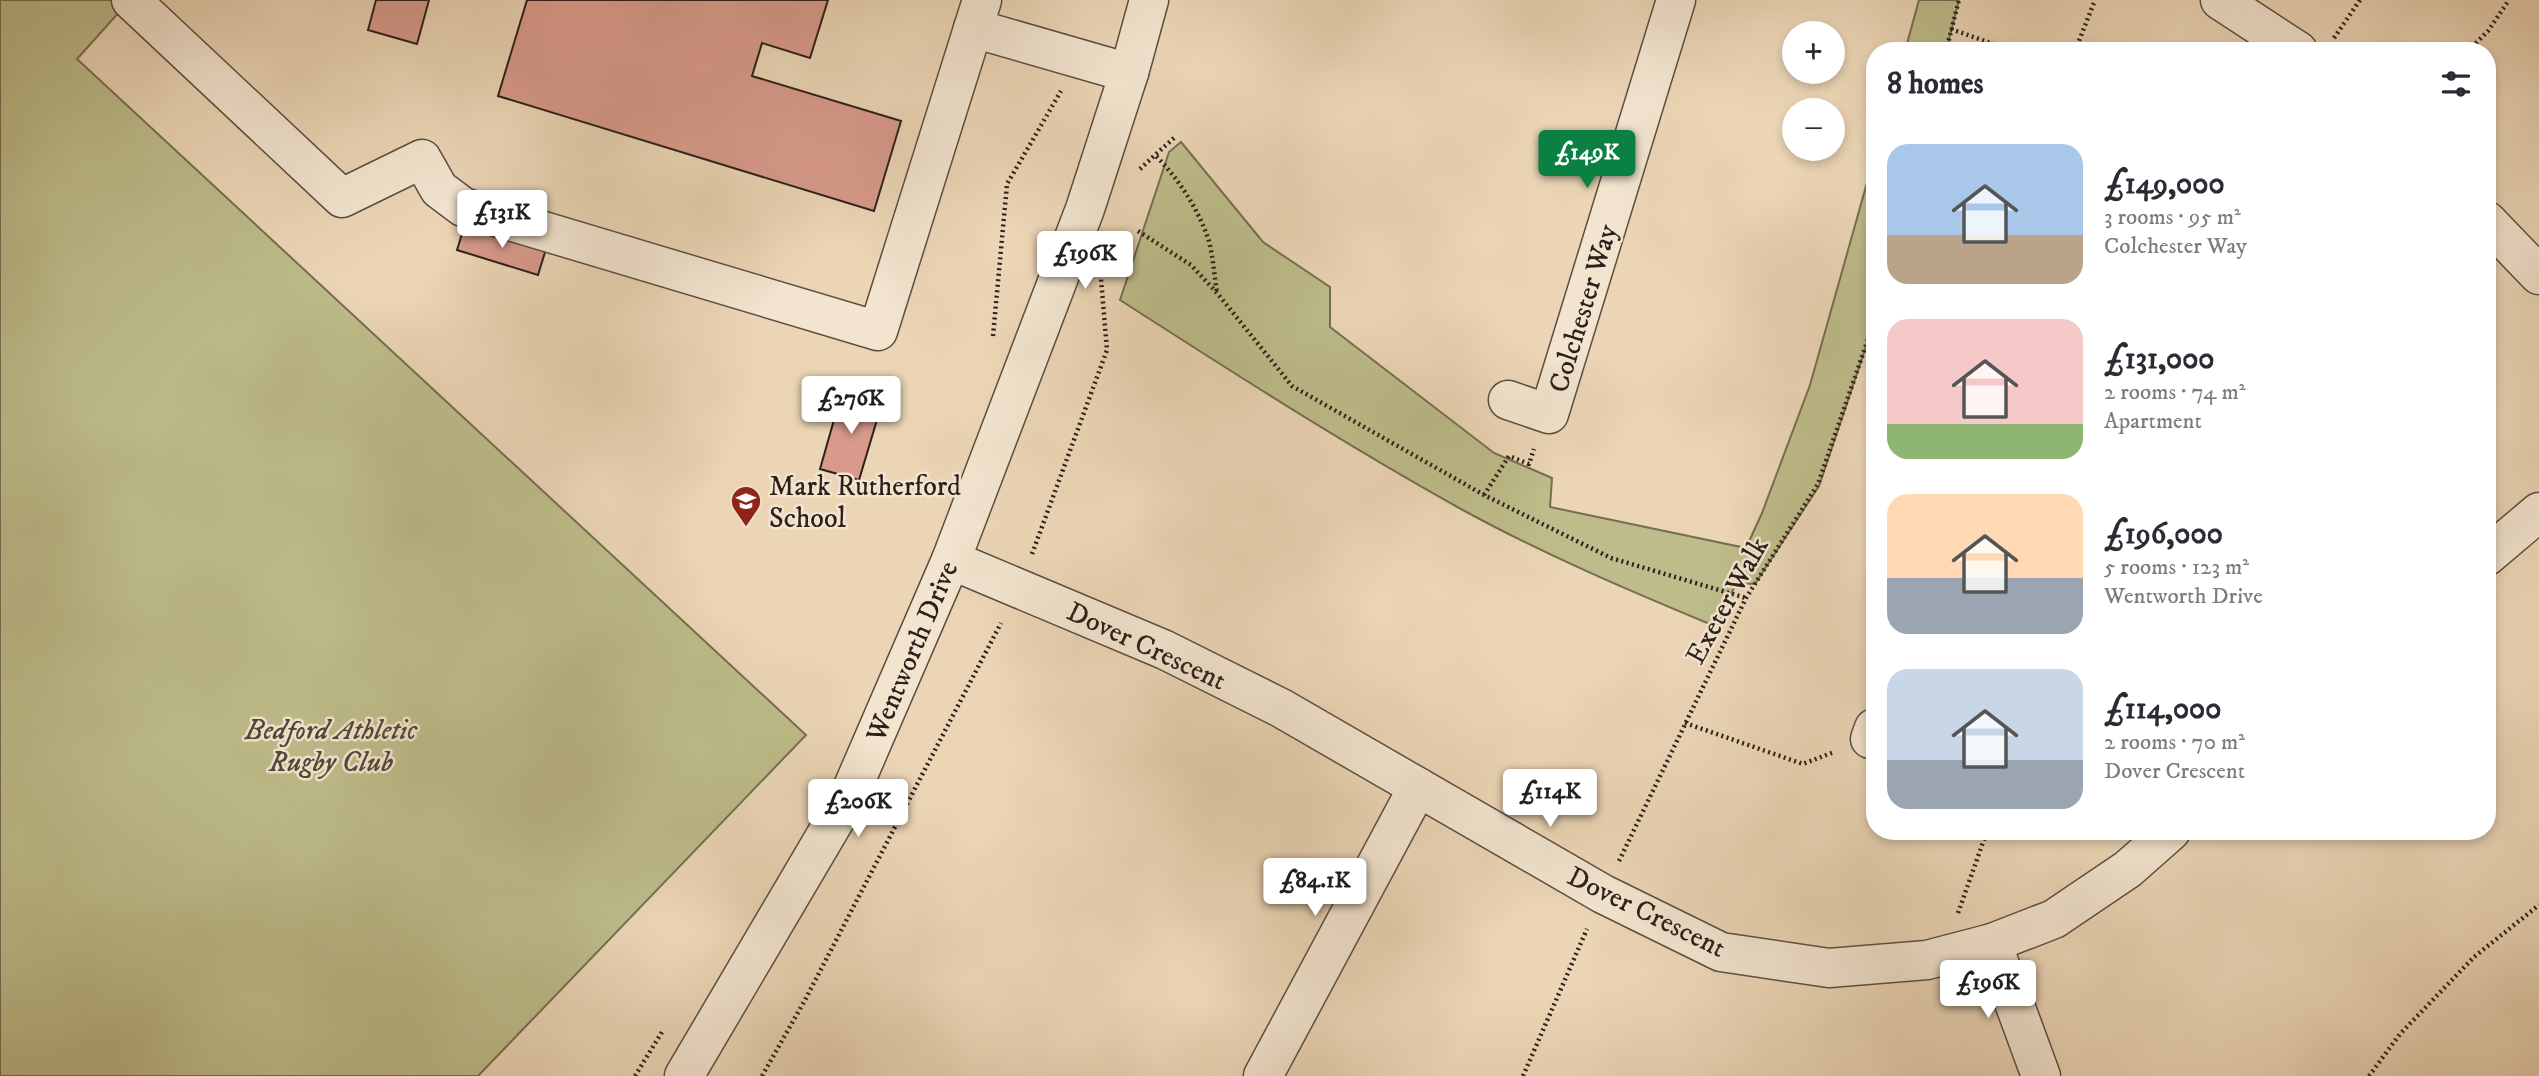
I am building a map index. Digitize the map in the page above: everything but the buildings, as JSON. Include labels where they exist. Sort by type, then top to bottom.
[{"type":"street","points":[[131,0],[342,198],[422,159],[439,189],[463,207],[878,331],[978,14],[1080,59],[1129,73]]},
{"type":"street","name":"Wentworth Drive","points":[[684,1076],[849,796],[951,560],[1085,209],[1129,73],[1149,0]]},
{"type":"street","name":"Colchester Way","points":[[1508,400],[1549,414],[1676,0]]},
{"type":"street","points":[[2220,0],[2307,42]]},
{"type":"street","points":[[2496,230],[2539,275]]},
{"type":"street","points":[[2496,548],[2539,512]]},
{"type":"street","name":"Dover Crescent","points":[[951,560],[1165,650],[1281,708],[1603,894],[1721,952],[1829,968],[1927,960],[1943,956],[1992,943],[2054,919],[2128,869],[2161,840]]},
{"type":"street","points":[[1263,1076],[1418,787]]},
{"type":"street","points":[[1992,943],[2041,1076]]},
{"type":"path","points":[[1948,42],[1959,0]]},
{"type":"path","points":[[2079,42],[2095,0]]},
{"type":"path","points":[[2319,42],[2360,0]]},
{"type":"path","points":[[2477,42],[2509,0]]},
{"type":"path","points":[[1951,29],[1988,42]]},
{"type":"path","points":[[992,350],[1007,184],[1080,59]]},
{"type":"path","points":[[1136,181],[1140,169],[1174,138]]},
{"type":"path","points":[[1155,155],[1172,172],[1208,239],[1217,293]]},
{"type":"path","points":[[1138,231],[1191,265],[1292,386],[1484,495],[1611,558],[1746,598]]},
{"type":"path","points":[[762,1076],[806,1000],[1020,587],[1107,349],[1101,274]]},
{"type":"path","name":"Exeter Walk","points":[[1523,1076],[1603,894],[1746,598],[1818,484],[1866,345]]},
{"type":"path","points":[[1484,495],[1509,456],[1528,464],[1549,414]]},
{"type":"path","points":[[1685,723],[1803,764],[1866,737]]},
{"type":"path","points":[[1943,956],[1984,840]]},
{"type":"path","points":[[2369,1076],[2400,1034],[2474,957],[2539,905]]},
{"type":"path","points":[[635,1076],[663,1030]]},
{"type":"green space","name":"Bedford Athletic Rugby Club","points":[[0,0],[130,0],[77,59],[806,735],[478,1076],[0,1076]]},
{"type":"green space","points":[[1919,0],[1959,0],[1948,42],[1907,42]]},
{"type":"green space","points":[[1181,142],[1263,242],[1330,287],[1330,327],[1494,453],[1552,478],[1550,507],[1746,548],[1762,513],[1810,385],[1866,186],[1866,347],[1819,486],[1755,584],[1736,583],[1717,627],[1619,586],[1492,526],[1331,433],[1120,300],[1169,152]]},
{"type":"place","name":"Mark Rutherford School","points":[[746,528]]}]
